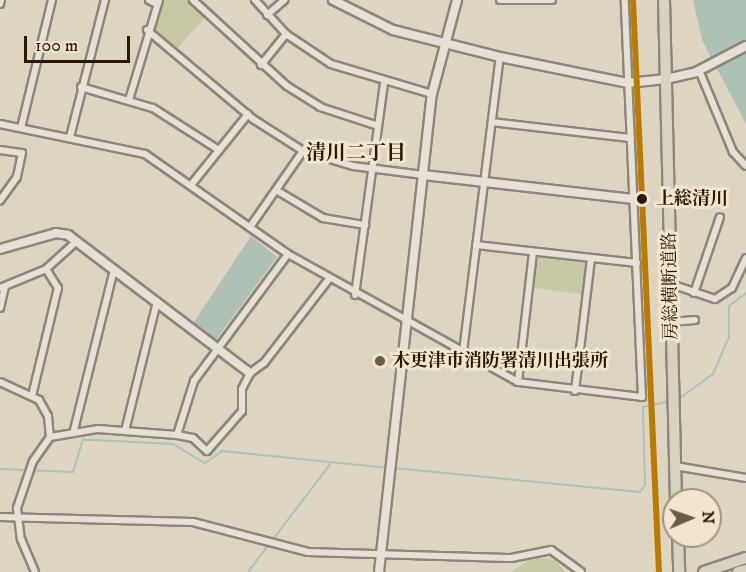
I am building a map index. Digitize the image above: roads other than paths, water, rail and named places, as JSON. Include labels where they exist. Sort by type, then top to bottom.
[{"type":"highway","name":"房総横断道路","points":[[664,0],[676,488]]},
{"type":"highway","points":[[678,548],[679,572]]},
{"type":"highway","points":[[704,572],[746,558]]},
{"type":"highway","points":[[738,572],[746,570]]},
{"type":"main road","points":[[666,79],[699,70],[746,46]]},
{"type":"street","points":[[0,4],[1,0]]},
{"type":"street","points":[[21,128],[52,0]]},
{"type":"street","points":[[70,137],[105,0]]},
{"type":"street","points":[[129,100],[147,30],[158,2],[149,0]]},
{"type":"street","points":[[193,0],[261,65],[320,107],[378,126]]},
{"type":"street","points":[[255,0],[286,34],[331,64],[384,84],[432,94]]},
{"type":"street","points":[[267,15],[284,0]]},
{"type":"street","points":[[333,0],[373,22],[443,44],[628,83],[666,79]]},
{"type":"street","points":[[379,572],[432,94],[443,44],[457,0]]},
{"type":"street","points":[[500,0],[510,2],[552,0]]},
{"type":"street","points":[[0,124],[146,154],[288,254],[356,295],[518,382],[575,391],[642,397],[625,0]]},
{"type":"street","points":[[147,30],[248,114],[303,151],[372,170],[634,199]]},
{"type":"street","points":[[261,65],[286,34]]},
{"type":"street","points":[[463,352],[500,57]]},
{"type":"street","points":[[699,70],[734,152],[746,166]]},
{"type":"street","points":[[356,295],[384,84]]},
{"type":"street","points":[[81,87],[129,100],[181,123],[219,150]]},
{"type":"street","points":[[192,185],[248,114]]},
{"type":"street","points":[[492,123],[631,138]]},
{"type":"street","points":[[0,150],[22,153],[13,185],[0,200]]},
{"type":"street","points":[[250,227],[303,151]]},
{"type":"street","points":[[276,190],[323,218],[365,225]]},
{"type":"street","points":[[694,293],[720,216]]},
{"type":"street","points":[[0,249],[56,233],[77,240],[250,373]]},
{"type":"street","points":[[0,309],[2,288],[46,269],[77,240]]},
{"type":"street","points":[[476,245],[637,263]]},
{"type":"street","points":[[518,382],[533,252]]},
{"type":"street","points":[[177,435],[189,392],[288,254]]},
{"type":"street","points":[[671,284],[715,299],[732,288],[746,258]]},
{"type":"street","points":[[575,391],[591,259]]},
{"type":"street","points":[[32,396],[58,288],[46,269]]},
{"type":"street","points":[[74,430],[114,269]]},
{"type":"street","points":[[50,437],[74,430],[177,435],[192,438],[207,451],[242,411],[242,388],[250,373],[264,363],[329,279]]},
{"type":"street","points":[[125,431],[157,302]]},
{"type":"street","points":[[671,322],[695,320]]},
{"type":"street","points":[[0,382],[32,396],[48,416],[50,437],[27,474],[17,520],[35,572]]},
{"type":"street","points":[[675,466],[746,478]]},
{"type":"street","points":[[0,517],[17,520],[193,522],[308,552],[511,558],[551,550],[581,572]]},
{"type":"waterway","points":[[677,400],[713,374],[729,337],[729,306],[746,293]]},
{"type":"waterway","points":[[394,468],[640,492],[645,485],[643,407],[671,401]]},
{"type":"waterway","points":[[0,469],[73,472],[83,440],[173,444],[205,463],[222,451],[388,468]]},
{"type":"waterway","points":[[248,572],[331,463]]},
{"type":"place","name":"上総清川","points":[[642,199]]},
{"type":"place","name":"木更津市消防署清川出張所","points":[[380,361]]},
{"type":"district","name":"清川二丁目","points":[[356,153]]}]
